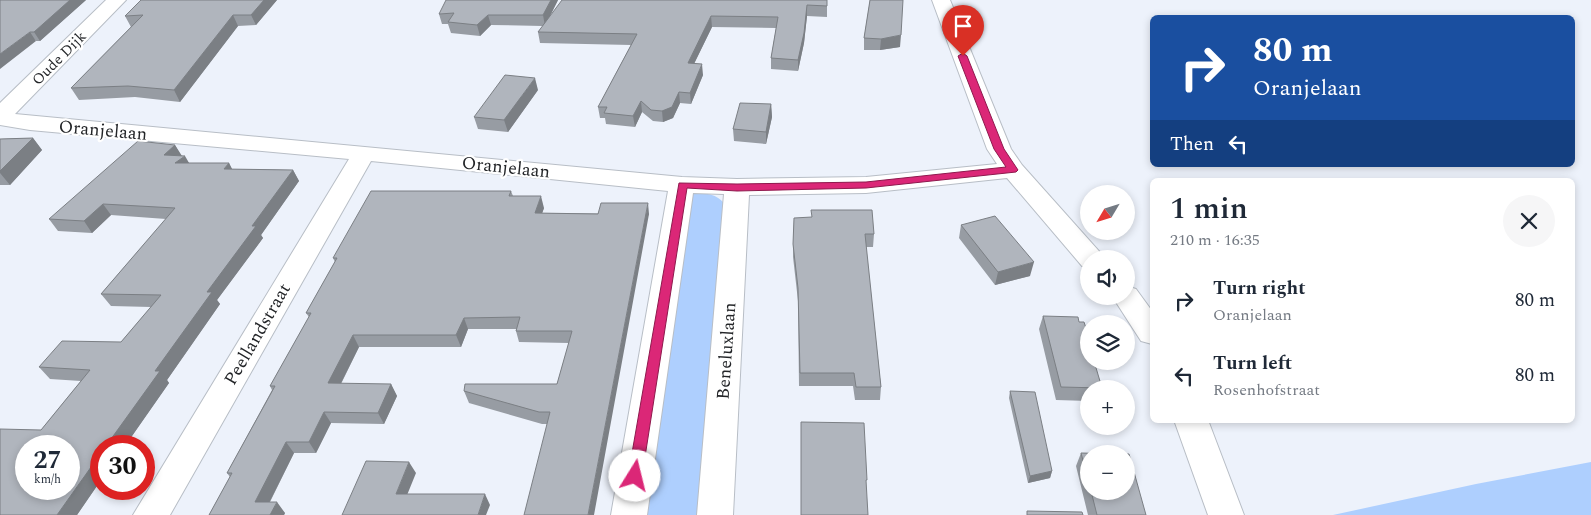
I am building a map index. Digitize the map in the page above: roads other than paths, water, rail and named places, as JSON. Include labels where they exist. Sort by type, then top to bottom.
[{"type":"street","name":"Oude Dijk","points":[[0,117],[117,0]]},
{"type":"street","points":[[941,0],[999,149],[1013,170],[1084,250]]},
{"type":"street","name":"Oranjelaan","points":[[0,117],[30,123],[364,153],[682,185],[737,187],[866,185],[1013,170]]},
{"type":"street","name":"Peellandstraat","points":[[151,515],[364,153]]},
{"type":"street","points":[[629,515],[682,185]]},
{"type":"street","name":"Beneluxlaan","points":[[715,515],[737,187]]},
{"type":"street","points":[[1132,305],[1150,330]]},
{"type":"street","points":[[1192,423],[1226,515]]}]
